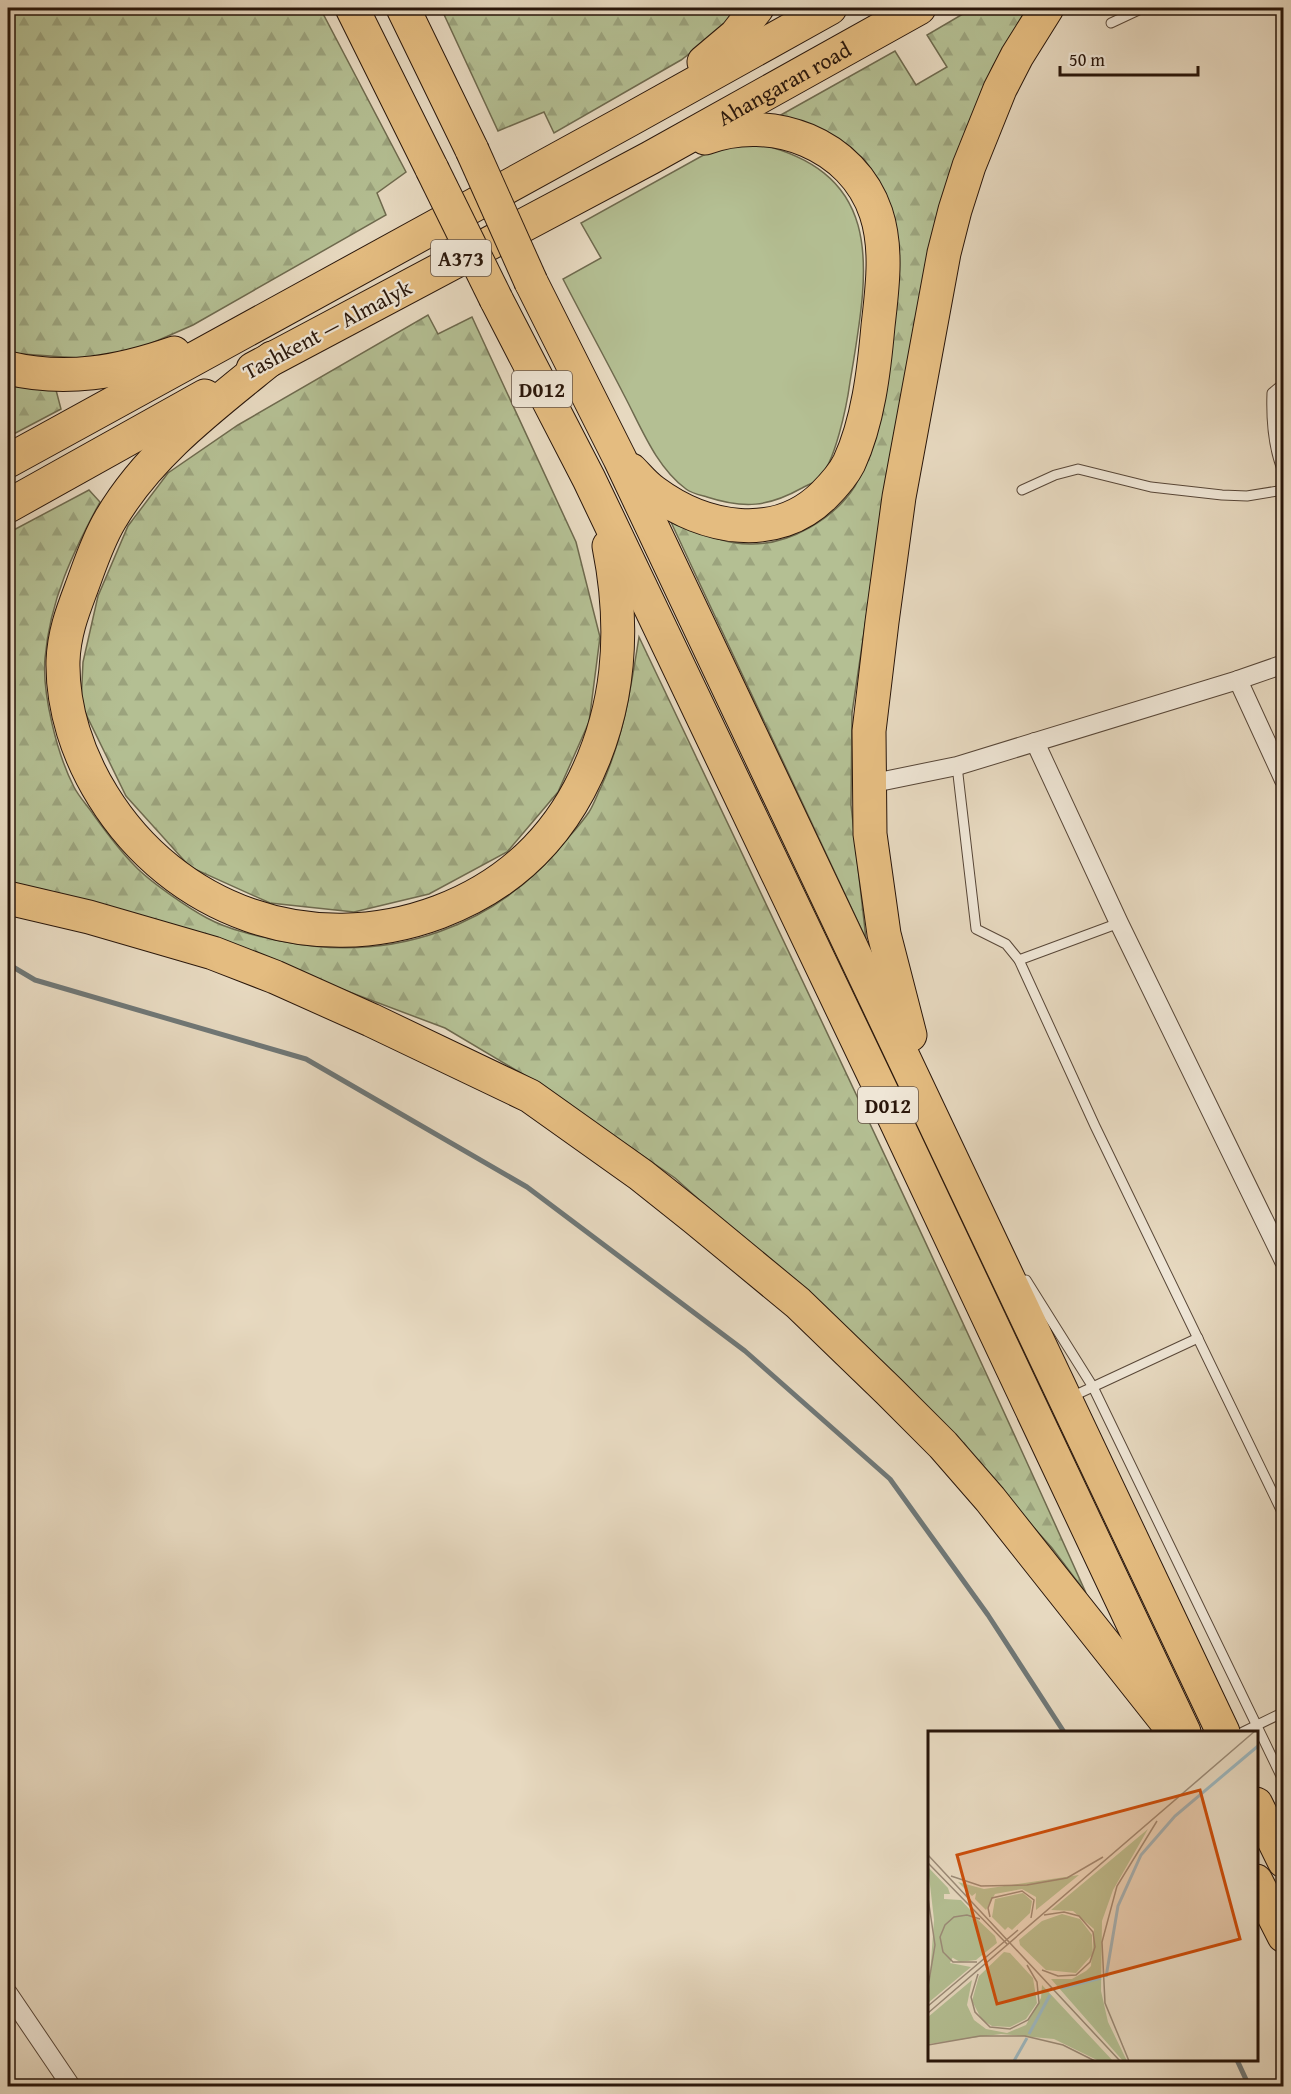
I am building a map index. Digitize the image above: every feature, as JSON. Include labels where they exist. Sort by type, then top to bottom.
[{"type":"highway","name":"D012","points":[[352,8],[496,299],[589,479],[1184,1731]]},
{"type":"highway","name":"D012","points":[[403,8],[472,150],[531,282],[620,459],[955,1167],[1079,1394],[1222,1731]]},
{"type":"highway","points":[[629,120],[715,54],[736,35],[757,8]]},
{"type":"highway","name":"Ahangaran road","points":[[629,120],[830,8]]},
{"type":"highway","name":"Ahangaran road","points":[[650,158],[919,8]]},
{"type":"highway","points":[[955,1167],[916,1054],[898,994],[884,934],[870,834],[869,731],[899,497],[944,254],[962,188],[983,127],[1017,56],[1047,8]]},
{"type":"highway","name":"Tashkent — Almalyk","points":[[8,461],[629,120]]},
{"type":"highway","points":[[620,459],[653,492],[692,514],[715,522],[736,526],[756,526],[797,517],[833,486],[848,466],[863,422],[878,332],[882,267],[879,225],[863,184],[841,161],[822,148],[795,135],[757,129],[733,130],[710,136],[650,158]]},
{"type":"highway","name":"Tashkent — Almalyk","points":[[8,506],[273,358],[650,158]]},
{"type":"highway","points":[[8,368],[56,374],[95,374],[136,366],[256,326]]},
{"type":"highway","points":[[273,358],[206,411],[154,460],[116,510],[94,550],[68,622],[63,661],[66,700],[75,738],[90,776],[112,811],[138,844],[169,871],[205,896],[248,915],[291,927],[335,932],[378,929],[421,919],[464,902],[503,879],[537,849],[564,818],[585,779],[602,739],[619,656],[615,576],[607,536],[589,479]]},
{"type":"highway","points":[[8,898],[89,917],[213,953],[275,977],[530,1096],[574,1127],[650,1182],[798,1304],[920,1422],[990,1499],[1130,1678],[1175,1731]]},
{"type":"highway","points":[[1258,1806],[1284,1861]]},
{"type":"highway","points":[[1258,1883],[1284,1936]]},
{"type":"street","points":[[870,784],[957,766],[1284,664]]},
{"type":"street","points":[[1238,680],[1284,780]]},
{"type":"street","points":[[1035,742],[1119,923],[1284,1261]]},
{"type":"street","points":[[8,1993],[71,2086]]},
{"type":"lane","points":[[1111,23],[1143,8]]},
{"type":"lane","points":[[1284,383],[1272,393],[1271,416],[1279,463],[1284,474]]},
{"type":"lane","points":[[1022,490],[1055,475],[1078,469],[1151,487],[1222,495],[1246,496],[1284,490]]},
{"type":"lane","points":[[957,766],[976,929],[1006,944],[1019,960],[1095,1126],[1284,1516]]},
{"type":"lane","points":[[1019,960],[1119,923]]},
{"type":"lane","points":[[955,1167],[1005,1247]]},
{"type":"lane","points":[[1018,1267],[1079,1394],[1284,1782]]},
{"type":"lane","points":[[1079,1394],[1198,1338]]},
{"type":"lane","points":[[1245,1731],[1284,1712]]},
{"type":"green space","points":[[8,8],[320,8],[406,172],[377,193],[386,215],[193,325],[134,351],[93,359],[8,353]]},
{"type":"green space","points":[[441,8],[740,8],[728,24],[681,60],[554,133],[544,112],[498,131]]},
{"type":"green space","points":[[973,8],[1029,8],[993,66],[959,149],[889,485],[852,713],[851,805],[866,939],[670,520],[729,542],[765,543],[795,535],[809,528],[835,509],[855,486],[869,452],[877,178],[864,159],[842,143],[779,116],[895,51],[916,85],[947,67],[927,35]]},
{"type":"green space","points":[[745,141],[792,154],[825,174],[847,199],[859,229],[863,263],[862,300],[857,340],[843,419],[830,461],[824,472],[812,483],[778,499],[756,504],[720,501],[690,492],[666,470],[643,433],[563,279],[601,258],[581,223],[718,147]]},
{"type":"green space","points":[[428,315],[438,334],[472,317],[576,542],[600,637],[589,722],[558,792],[507,852],[429,894],[354,912],[270,903],[190,867],[126,796],[81,704],[83,662],[98,596],[128,526],[168,473],[238,425]]},
{"type":"green space","points":[[8,386],[56,390],[61,409],[8,437]]},
{"type":"green space","points":[[89,490],[100,502],[81,539],[57,596],[45,658],[48,706],[62,758],[78,794],[118,847],[141,872],[169,894],[207,918],[253,935],[322,947],[363,947],[402,942],[440,932],[476,916],[509,895],[540,869],[579,825],[592,806],[609,769],[621,732],[639,637],[921,1233],[1086,1593],[1052,1548],[911,1390],[675,1178],[531,1079],[445,1028],[219,943],[8,887],[8,533]]},
{"type":"waterway","points":[[8,626],[13,683],[12,794],[8,808]]},
{"type":"waterway","points":[[8,964],[35,980],[306,1059],[527,1187],[745,1351],[890,1479],[988,1615],[1063,1731]]},
{"type":"waterway","points":[[1237,2061],[1249,2086]]}]
